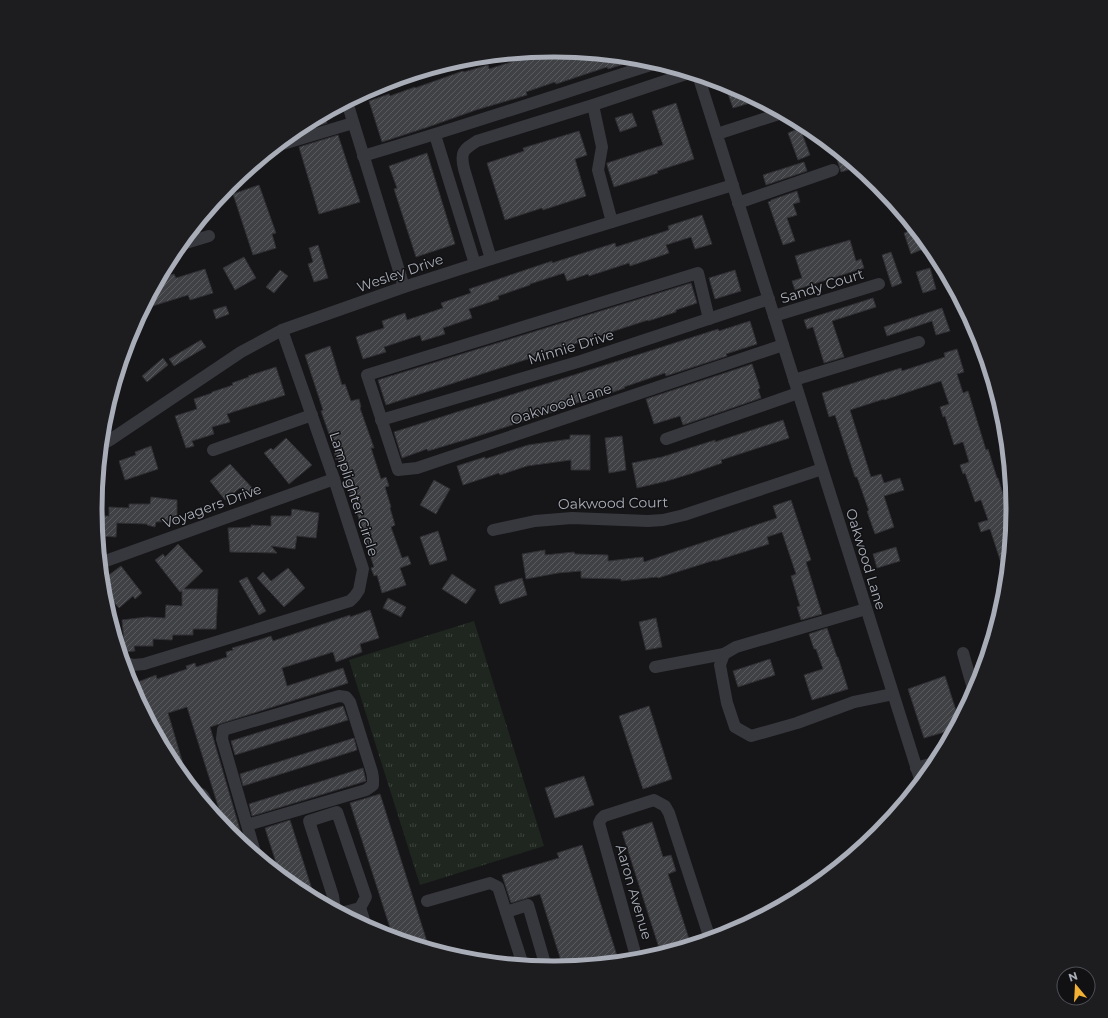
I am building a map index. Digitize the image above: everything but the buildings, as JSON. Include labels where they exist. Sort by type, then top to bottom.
[{"type":"street","points":[[363,156],[435,135],[646,67]]},
{"type":"street","points":[[491,259],[464,168],[462,157],[466,148],[477,141],[593,105],[680,75]]},
{"type":"street","name":"Oakwood Lane","points":[[700,81],[919,776]]},
{"type":"street","points":[[593,105],[602,147],[598,170],[612,222]]},
{"type":"street","points":[[348,107],[404,287]]},
{"type":"street","points":[[717,134],[775,115]]},
{"type":"street","points":[[291,142],[353,123]]},
{"type":"street","points":[[435,135],[475,264]]},
{"type":"street","points":[[738,202],[833,170]]},
{"type":"street","name":"Wesley Drive","points":[[107,441],[241,352],[282,330],[404,287],[475,264],[733,185]]},
{"type":"street","points":[[189,242],[209,236]]},
{"type":"street","points":[[381,420],[367,375],[698,273],[710,319]]},
{"type":"street","name":"Sandy Court","points":[[774,316],[879,284]]},
{"type":"street","name":"Minnie Drive","points":[[381,420],[581,361],[769,300]]},
{"type":"street","name":"Lamplighter Circle","points":[[130,664],[144,664],[350,601],[359,590],[363,569],[334,479],[282,330]]},
{"type":"street","points":[[794,380],[919,342]]},
{"type":"street","name":"Oakwood Lane","points":[[381,420],[398,470],[417,468],[783,346]]},
{"type":"street","points":[[666,439],[798,393]]},
{"type":"street","points":[[213,450],[312,415]]},
{"type":"street","name":"Oakwood Court","points":[[493,530],[535,521],[572,518],[648,521],[663,520],[684,515],[822,469]]},
{"type":"street","name":"Voyagers Drive","points":[[105,561],[334,479]]},
{"type":"street","points":[[655,667],[724,654],[736,647],[866,609]]},
{"type":"street","points":[[963,653],[971,683]]},
{"type":"street","points":[[724,654],[720,665],[727,703],[735,727],[751,736],[797,723],[854,702],[893,694]]},
{"type":"street","points":[[247,825],[366,790],[373,785],[372,772],[350,702],[346,697],[339,696],[223,730],[222,739],[253,846]]},
{"type":"street","points":[[916,768],[926,765]]},
{"type":"street","name":"Aaron Avenue","points":[[635,953],[599,823],[600,819],[604,816],[654,800],[665,806],[669,813],[708,934]]},
{"type":"street","points":[[334,903],[309,820],[337,812],[366,897],[360,908],[348,911]]},
{"type":"street","points":[[428,901],[490,882],[498,887],[521,960]]},
{"type":"street","points":[[506,912],[528,905],[544,961]]},
{"type":"street","points":[[360,908],[364,919]]},
{"type":"green space","points":[[474,621],[544,846],[420,885],[349,660]]}]
